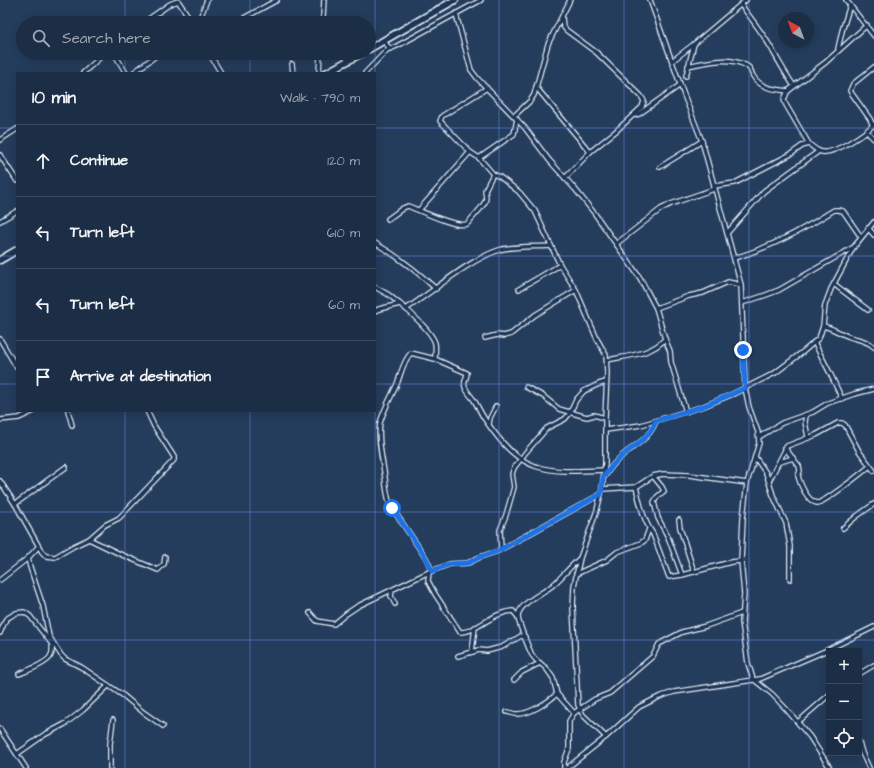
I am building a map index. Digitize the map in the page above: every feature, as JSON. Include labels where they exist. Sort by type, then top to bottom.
[{"type":"highway","points":[[376,45],[455,0]]},
{"type":"highway","points":[[328,72],[349,60]]},
{"type":"highway","points":[[0,260],[16,251]]},
{"type":"street","points":[[201,16],[207,0]]},
{"type":"street","points":[[246,16],[269,2],[277,0]]},
{"type":"street","points":[[323,16],[324,0]]},
{"type":"street","points":[[366,72],[389,48],[391,49],[397,46],[481,0]]},
{"type":"street","points":[[479,158],[514,134],[515,117],[530,101],[536,87],[548,44],[570,0]]},
{"type":"street","points":[[650,0],[702,141],[728,232],[741,285],[741,323],[745,388],[749,407],[759,437],[759,443],[747,483],[740,561],[744,594],[742,629],[748,663],[753,679],[778,700],[798,722],[810,737],[830,768]]},
{"type":"street","points":[[672,61],[746,0]]},
{"type":"street","points":[[846,0],[867,25],[874,36]]},
{"type":"street","points":[[153,16],[170,4],[178,1],[188,16]]},
{"type":"street","points":[[741,5],[751,17],[770,46],[778,62],[794,86]]},
{"type":"street","points":[[838,50],[850,5]]},
{"type":"street","points":[[456,14],[471,70],[515,117],[564,178],[575,189],[640,278],[656,308],[665,339],[669,347],[671,362],[686,412]]},
{"type":"street","points":[[562,17],[563,26],[566,30],[597,53],[644,100],[642,107],[590,152],[564,178]]},
{"type":"street","points":[[867,25],[826,62],[788,91],[786,95],[784,100],[786,105],[809,144],[819,151],[831,151],[860,137],[873,125],[850,91],[853,84],[874,68]]},
{"type":"street","points":[[384,41],[389,48]]},
{"type":"street","points":[[686,76],[694,44]]},
{"type":"street","points":[[84,72],[97,60]]},
{"type":"street","points":[[118,60],[125,72]]},
{"type":"street","points":[[134,72],[150,60]]},
{"type":"street","points":[[213,60],[220,72]]},
{"type":"street","points":[[319,72],[320,60]]},
{"type":"street","points":[[688,66],[722,61],[739,63],[749,67],[753,76],[762,86],[788,91]]},
{"type":"street","points":[[292,64],[293,72]]},
{"type":"street","points":[[632,115],[639,114],[680,84]]},
{"type":"street","points":[[536,87],[590,152]]},
{"type":"street","points":[[487,88],[442,116],[440,121],[470,152],[479,158],[493,174],[510,184],[535,212],[560,265],[576,290],[597,339],[604,350],[607,360],[606,430],[602,489],[597,510],[580,558],[576,574],[572,608],[576,687],[579,709],[583,715],[606,737]]},
{"type":"street","points":[[0,140],[16,130]]},
{"type":"street","points":[[867,132],[874,139]]},
{"type":"street","points":[[660,168],[702,141]]},
{"type":"street","points":[[616,244],[661,209],[714,187],[735,183],[790,154],[802,146],[809,144]]},
{"type":"street","points":[[728,232],[764,191],[819,151]]},
{"type":"street","points":[[419,210],[470,152]]},
{"type":"street","points":[[0,155],[16,179]]},
{"type":"street","points":[[388,220],[408,206],[453,223],[464,225],[467,224],[485,202],[485,190],[493,174]]},
{"type":"street","points":[[734,258],[757,251],[805,228],[834,210],[842,211],[861,237]]},
{"type":"street","points":[[0,221],[16,212]]},
{"type":"street","points":[[606,430],[656,421],[704,406],[776,373],[819,338],[823,326],[825,305],[834,284],[853,248],[874,222]]},
{"type":"street","points":[[868,228],[874,235]]},
{"type":"street","points":[[376,244],[416,270],[436,289]]},
{"type":"street","points":[[406,309],[455,274],[500,250],[551,246]]},
{"type":"street","points":[[742,303],[779,290],[853,248]]},
{"type":"street","points":[[519,289],[560,265]]},
{"type":"street","points":[[656,308],[689,296],[703,293],[728,282],[741,285]]},
{"type":"street","points":[[834,284],[868,310]]},
{"type":"street","points":[[376,288],[389,295],[406,309],[433,338],[436,345],[434,359]]},
{"type":"street","points":[[485,338],[511,334],[535,315],[576,290]]},
{"type":"street","points":[[377,310],[400,304]]},
{"type":"street","points":[[823,326],[829,327],[849,336],[868,341],[874,347]]},
{"type":"street","points":[[0,339],[16,366]]},
{"type":"street","points":[[607,360],[649,351],[656,348],[665,339]]},
{"type":"street","points":[[814,342],[842,399]]},
{"type":"street","points":[[574,712],[557,694],[553,678],[529,648],[518,618],[513,611],[508,611],[494,616],[475,627],[461,632],[458,630],[452,618],[441,605],[429,583],[430,572],[426,558],[390,505],[382,461],[380,425],[387,403],[397,385],[409,356],[412,353],[434,359],[467,373],[465,382],[466,388],[502,444],[520,459],[535,467],[544,469],[569,472],[604,470]]},
{"type":"street","points":[[502,549],[500,530],[514,487],[513,470],[520,459],[547,428],[565,419],[570,413],[576,400],[584,391],[606,382]]},
{"type":"street","points":[[526,387],[543,396],[559,410],[587,417],[594,415],[605,418]]},
{"type":"street","points":[[759,437],[782,423],[806,415],[828,403],[874,389]]},
{"type":"street","points":[[489,425],[489,420],[496,406]]},
{"type":"street","points":[[0,420],[19,418],[32,412]]},
{"type":"street","points":[[68,412],[72,425]]},
{"type":"street","points":[[0,481],[15,504],[38,548],[46,556],[55,557],[89,539],[105,525],[119,518],[174,460],[173,454],[160,436],[148,412]]},
{"type":"street","points":[[806,415],[808,437]]},
{"type":"street","points":[[603,478],[615,462],[651,432],[656,421]]},
{"type":"street","points":[[769,481],[780,462],[785,448],[808,437],[816,435],[835,424],[842,423],[845,425],[859,451],[874,471]]},
{"type":"street","points":[[785,448],[800,469],[798,476],[801,485],[809,498],[816,503],[830,496],[870,466]]},
{"type":"street","points":[[755,457],[764,469],[773,495],[786,523],[790,546],[790,579]]},
{"type":"street","points":[[780,462],[793,458]]},
{"type":"street","points":[[15,504],[66,468]]},
{"type":"street","points":[[602,489],[636,487],[653,476],[663,474],[690,475],[747,483]]},
{"type":"street","points":[[653,476],[664,491],[654,502],[656,512],[668,537],[682,575]]},
{"type":"street","points":[[636,487],[639,502],[649,529],[653,534],[670,577],[740,561]]},
{"type":"street","points":[[310,613],[317,620],[334,624],[358,606],[430,572],[450,564],[468,563],[502,549],[601,494]]},
{"type":"street","points":[[843,528],[874,504]]},
{"type":"street","points":[[679,520],[680,528],[694,572]]},
{"type":"street","points":[[576,574],[607,560],[617,552],[646,540],[649,529]]},
{"type":"street","points":[[89,539],[158,570],[164,564],[165,557]]},
{"type":"street","points":[[0,580],[28,558],[38,548]]},
{"type":"street","points":[[18,674],[34,668],[52,654],[52,643],[47,631],[42,606],[28,558]]},
{"type":"street","points":[[518,618],[523,607],[535,597],[552,587],[580,558]]},
{"type":"street","points":[[392,591],[391,596],[395,604]]},
{"type":"street","points":[[0,633],[6,619],[16,613],[24,612],[30,616],[65,659],[85,670],[163,726]]},
{"type":"street","points":[[742,613],[706,626],[682,632],[659,644],[653,656],[610,692],[574,712],[569,721],[569,749],[564,762],[566,768],[606,737],[639,707],[659,697],[674,692],[765,677],[825,651],[874,627]]},
{"type":"street","points":[[472,652],[475,627]]},
{"type":"street","points":[[458,656],[502,647],[521,636],[525,636]]},
{"type":"street","points":[[514,680],[522,672],[540,663]]},
{"type":"street","points":[[862,672],[874,665]]},
{"type":"street","points":[[17,754],[44,735],[65,724],[83,710],[108,686]]},
{"type":"street","points":[[507,712],[517,714],[525,712],[544,704],[557,694]]},
{"type":"street","points":[[798,722],[826,699]]},
{"type":"street","points":[[110,768],[110,744],[114,720]]},
{"type":"street","points":[[0,729],[26,768]]},
{"type":"street","points":[[862,753],[869,768]]},
{"type":"route","points":[[392,508],[426,558],[432,571],[450,564],[468,563],[480,557],[492,554],[601,494],[603,478],[612,465],[646,437],[651,432],[656,421],[704,406],[745,388],[743,350]]}]
